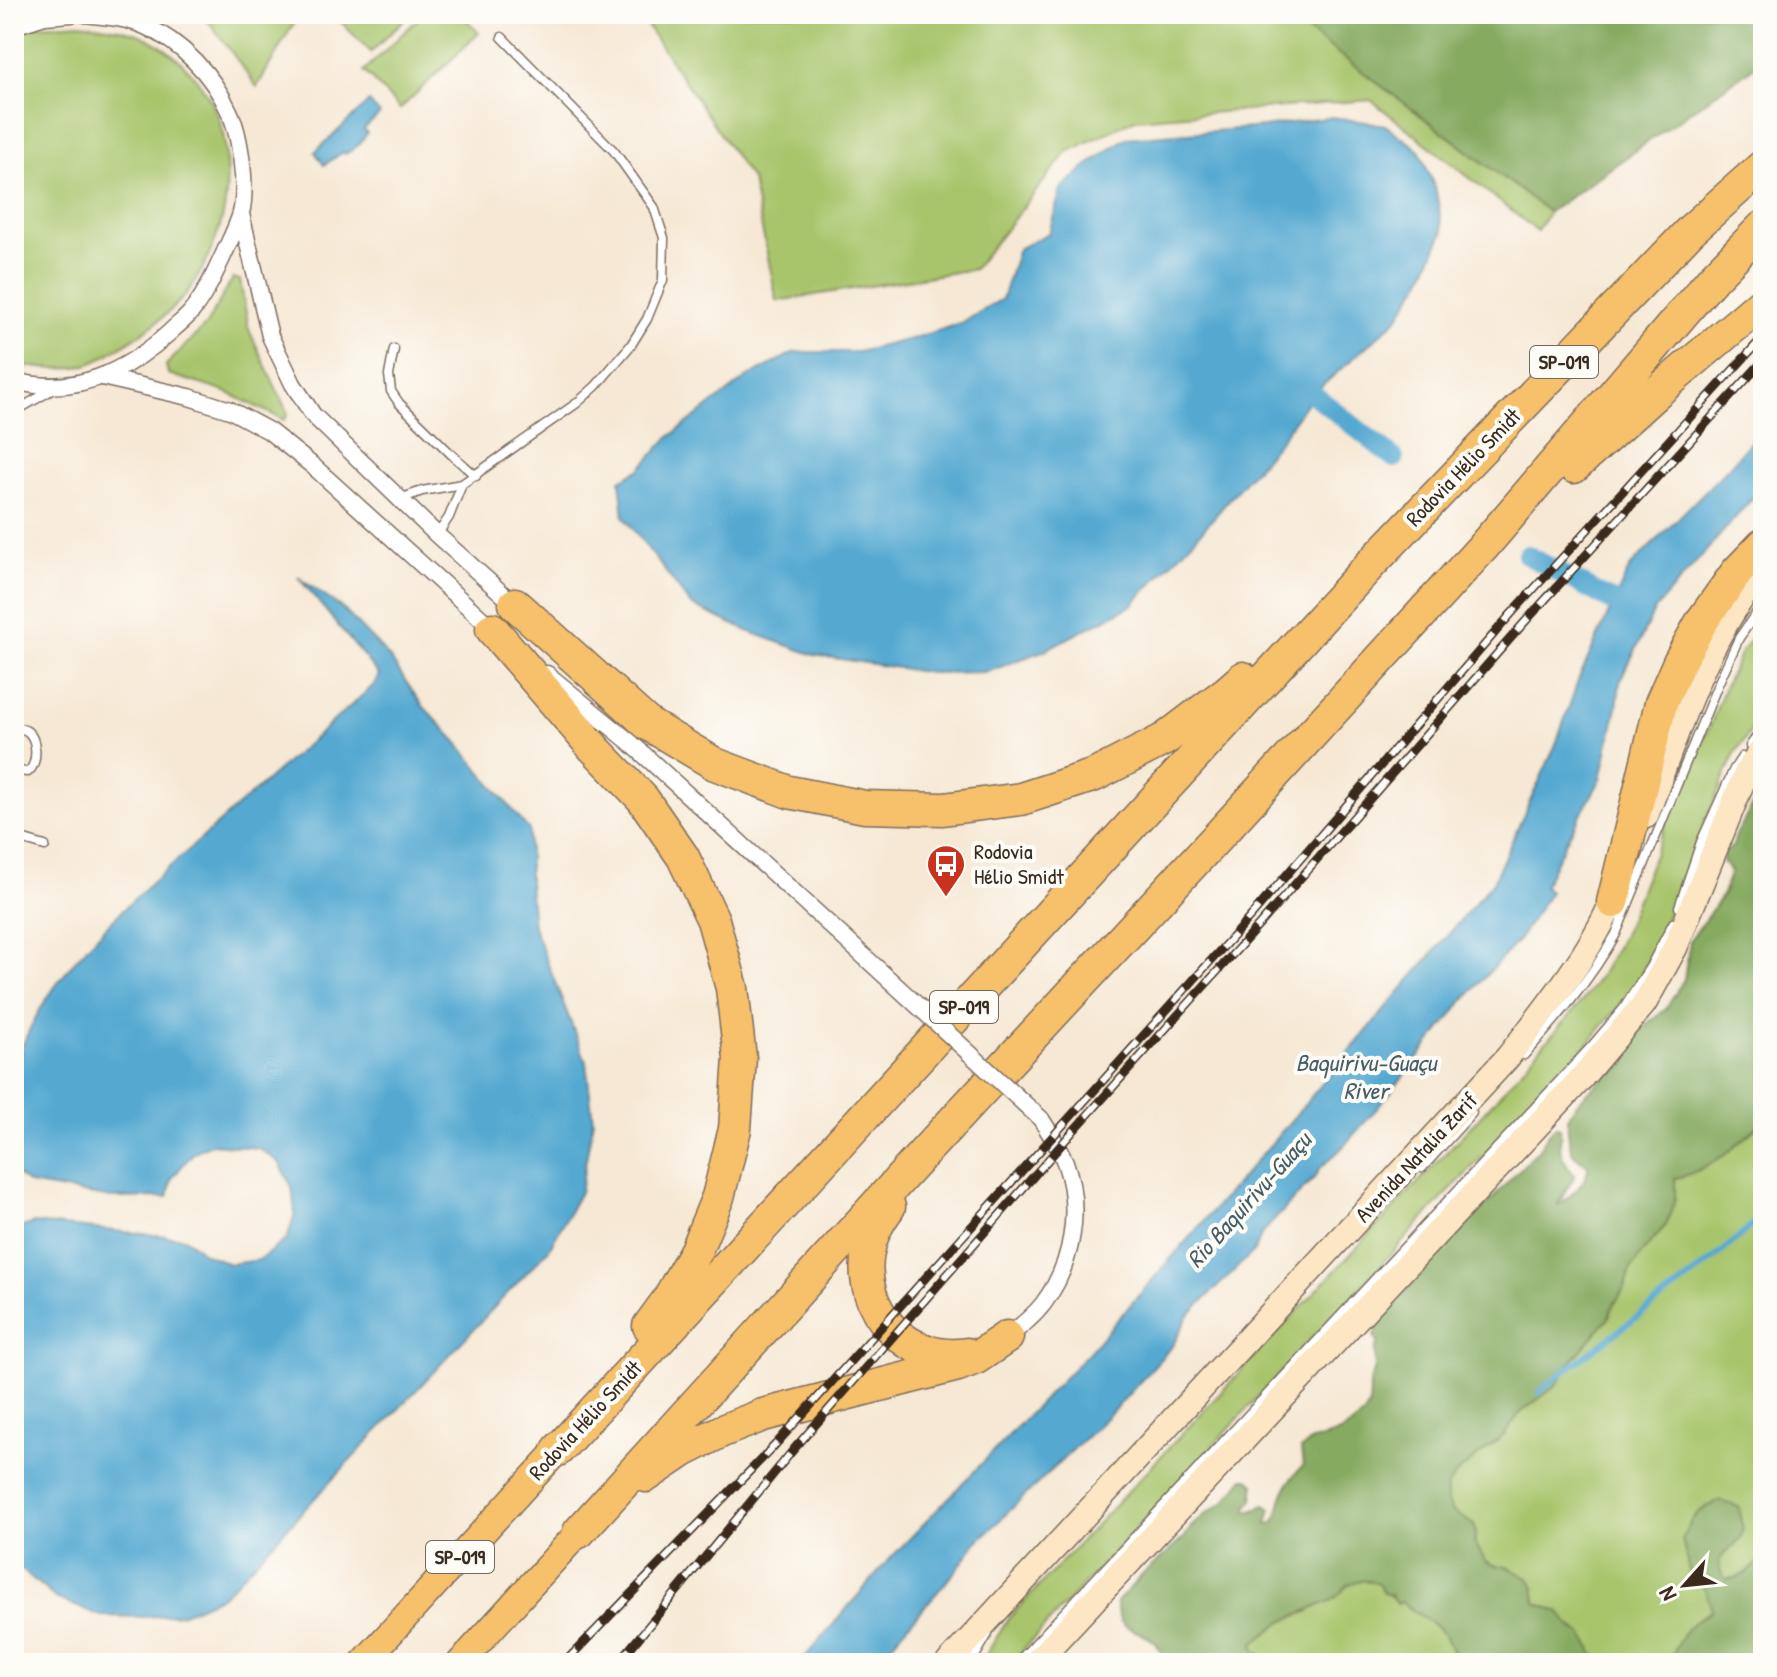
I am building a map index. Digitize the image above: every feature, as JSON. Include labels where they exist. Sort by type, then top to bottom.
[{"type":"highway","name":"Rodovia Hélio Smidt","points":[[558,1450],[1371,564],[1691,230],[1763,166]]},
{"type":"highway","name":"SP-019","points":[[579,1532],[1482,548],[1703,289],[1763,227]]},
{"type":"highway","points":[[1482,548],[1763,302]]},
{"type":"highway","points":[[1613,902],[1661,703],[1702,621],[1737,572],[1763,545]]},
{"type":"highway","points":[[515,604],[648,724],[715,764],[789,792],[865,807],[943,809],[1021,799],[1095,775],[1165,739],[1227,692],[1371,564]]},
{"type":"highway","points":[[492,629],[594,748],[643,799],[683,857],[713,920],[732,988],[740,1058],[735,1129],[718,1197],[696,1250],[668,1300],[558,1450]]},
{"type":"highway","points":[[930,1146],[877,1225],[871,1239],[866,1270],[873,1301],[897,1335],[932,1353],[959,1356],[1007,1337]]},
{"type":"highway","points":[[579,1532],[646,1476],[683,1451],[722,1431],[763,1415],[958,1365],[976,1358],[1007,1337]]},
{"type":"main road","name":"Avenida Natalia Zarif","points":[[948,1663],[1508,1057],[1566,982],[1613,902],[1707,656],[1750,585],[1763,571]]},
{"type":"main road","points":[[1035,1663],[1567,1094],[1644,1004],[1675,948],[1747,771],[1763,747]]},
{"type":"main road","name":"Rodovia Hélio Smidt","points":[[363,1663],[558,1450]]},
{"type":"main road","name":"SP-019","points":[[460,1663],[579,1532]]},
{"type":"street","points":[[14,26],[45,16],[71,14]]},
{"type":"street","points":[[18,383],[60,386],[102,377],[148,352],[191,312],[215,276],[241,214],[244,183],[240,149],[231,113],[213,81],[184,51],[143,25],[85,14]]},
{"type":"street","points":[[241,214],[270,336],[293,384],[313,415],[437,535],[515,604],[631,743]]},
{"type":"street","points":[[102,377],[230,410],[269,431],[313,466],[492,629],[631,743],[1041,1119],[1065,1162],[1074,1211],[1072,1236],[1066,1260],[1050,1294],[1026,1322],[1007,1337]]},
{"type":"lane","points":[[399,499],[422,491],[462,484],[577,403],[631,345],[647,319],[663,280],[664,238],[654,207],[614,151],[502,37]]},
{"type":"lane","points":[[394,349],[389,375],[391,391],[399,403],[476,476]]},
{"type":"lane","points":[[14,412],[60,386]]},
{"type":"lane","points":[[437,535],[449,517],[462,484]]},
{"type":"lane","points":[[1517,1063],[1568,1005],[1597,967],[1616,934],[1718,684],[1739,638],[1763,603]]},
{"type":"lane","points":[[14,727],[26,730],[30,735],[36,761],[28,772],[14,771]]},
{"type":"lane","points":[[1017,1663],[1624,1008],[1676,918],[1701,842],[1734,769],[1763,728]]},
{"type":"lane","points":[[14,837],[45,846]]},
{"type":"lane","points":[[1613,902],[1616,934]]},
{"type":"lane","points":[[1413,1178],[1476,1109]]},
{"type":"lane","points":[[971,1663],[996,1622],[1242,1360]]},
{"type":"green space","points":[[197,14],[299,14],[257,87],[210,23]]},
{"type":"green space","points":[[345,14],[410,14],[371,52],[339,20]]},
{"type":"green space","points":[[423,14],[461,14],[479,33],[400,109],[364,71]]},
{"type":"green space","points":[[639,14],[1286,14],[1549,212],[1537,231],[1371,100],[1135,119],[1067,152],[974,269],[777,301],[752,181]]},
{"type":"green space","points":[[1286,14],[1763,14],[1763,60],[1549,212]]},
{"type":"green space","points":[[81,23],[143,36],[172,54],[191,72],[218,116],[224,139],[226,196],[222,219],[207,259],[191,288],[169,312],[133,339],[92,363],[63,369],[24,366],[14,364],[14,36],[36,26]]},
{"type":"green space","points":[[233,278],[240,280],[249,330],[288,414],[284,420],[226,392],[168,374],[166,365],[206,325]]},
{"type":"green space","points":[[1763,622],[1763,714],[1735,753],[1683,874],[1655,949],[1635,986],[1573,1062],[1011,1663],[981,1663],[1008,1619],[1487,1109],[1582,1001],[1623,935],[1681,785],[1710,726],[1725,686],[1741,652]]},
{"type":"green space","points":[[1763,787],[1763,919],[1754,943],[1763,967],[1763,1121],[1712,1163],[1675,1178],[1675,1200],[1666,1225],[1629,1272],[1625,1287],[1608,1319],[1567,1366],[1553,1388],[1519,1414],[1504,1435],[1457,1473],[1447,1487],[1447,1500],[1452,1511],[1474,1525],[1474,1542],[1486,1561],[1510,1568],[1529,1579],[1534,1585],[1536,1603],[1559,1612],[1573,1629],[1581,1633],[1597,1663],[1458,1663],[1446,1637],[1438,1628],[1401,1602],[1396,1604],[1391,1595],[1382,1592],[1373,1581],[1357,1581],[1349,1584],[1333,1600],[1282,1621],[1254,1643],[1253,1648],[1269,1663],[1158,1663],[1163,1655],[1156,1643],[1124,1625],[1117,1612],[1117,1602],[1184,1538],[1191,1527],[1224,1503],[1243,1479],[1255,1484],[1247,1511],[1265,1505],[1271,1509],[1267,1523],[1274,1521],[1287,1486],[1303,1466],[1301,1450],[1312,1440],[1350,1426],[1367,1410],[1378,1342],[1374,1336],[1382,1316],[1539,1149],[1556,1126],[1560,1128],[1562,1156],[1575,1175],[1557,1206],[1582,1183],[1588,1165],[1572,1150],[1569,1116],[1594,1087],[1625,1065],[1631,1043],[1644,1026],[1666,1009],[1684,979],[1690,941],[1723,894],[1731,871],[1723,862],[1723,854],[1733,846]]},
{"type":"green space","points":[[1763,1121],[1763,1557],[1742,1575],[1725,1579],[1719,1564],[1742,1534],[1739,1507],[1691,1521],[1682,1539],[1690,1575],[1705,1589],[1712,1610],[1686,1631],[1672,1663],[1597,1663],[1580,1634],[1536,1603],[1534,1585],[1529,1579],[1510,1568],[1486,1562],[1474,1542],[1474,1525],[1452,1511],[1447,1500],[1447,1487],[1457,1473],[1504,1435],[1519,1414],[1562,1378],[1567,1366],[1608,1319],[1625,1287],[1629,1272],[1666,1225],[1675,1178],[1684,1176]]},
{"type":"green space","points":[[1720,1501],[1739,1507],[1743,1528],[1739,1540],[1720,1558],[1720,1570],[1725,1579],[1751,1570],[1763,1557],[1763,1663],[1672,1663],[1686,1630],[1712,1610],[1705,1589],[1690,1575],[1682,1539],[1697,1514]]},
{"type":"green space","points":[[1357,1581],[1373,1581],[1380,1585],[1382,1592],[1432,1624],[1446,1638],[1458,1663],[1269,1663],[1252,1648],[1282,1621],[1308,1612]]},
{"type":"water","points":[[369,102],[380,114],[364,129],[367,133],[363,140],[352,150],[343,152],[324,165],[315,152]]},
{"type":"water","points":[[1332,117],[1385,125],[1419,150],[1436,191],[1443,233],[1420,283],[1397,319],[1313,394],[1278,443],[1201,532],[1131,606],[1045,650],[987,672],[931,673],[814,655],[745,630],[691,605],[624,517],[620,480],[639,470],[668,438],[746,378],[795,352],[858,352],[911,339],[962,323],[1002,299],[1018,249],[1049,233],[1061,189],[1126,138],[1264,127]]},
{"type":"water","name":"Baquirivu-Guaçu River","points":[[1763,427],[1763,486],[1655,609],[1620,682],[1601,779],[1544,886],[1550,892],[1519,939],[1464,1000],[1387,1097],[1262,1233],[1255,1250],[1188,1316],[1173,1345],[1117,1407],[976,1543],[956,1571],[875,1663],[800,1663],[886,1563],[1091,1350],[1272,1143],[1493,882],[1555,747],[1579,678],[1630,567],[1729,467]]},
{"type":"water","points":[[298,577],[343,609],[389,657],[422,705],[456,741],[529,830],[533,926],[586,1061],[593,1121],[580,1192],[549,1249],[224,1595],[181,1614],[101,1616],[55,1598],[14,1560],[14,1230],[34,1223],[185,1238],[203,1253],[230,1264],[259,1260],[287,1239],[295,1213],[292,1187],[279,1162],[258,1148],[211,1144],[194,1152],[172,1178],[168,1197],[112,1198],[29,1184],[14,1173],[15,1070],[32,1025],[50,993],[73,963],[127,905],[374,685],[379,675]]},
{"type":"waterway","points":[[1313,394],[1394,458]]},
{"type":"waterway","points":[[1527,555],[1636,614]]},
{"type":"waterway","points":[[1539,1392],[1712,1260],[1763,1214]]},
{"type":"railway","points":[[564,1663],[775,1445],[1252,915],[1511,614],[1763,337]]},
{"type":"railway","points":[[618,1663],[794,1449],[1076,1128],[1523,624],[1763,361]]},
{"type":"place","name":"Rodovia Hélio Smidt","points":[[946,898]]},
{"type":"water label","name":"Rio Baquirivu-Guaçu","points":[[1249,1200]]}]
